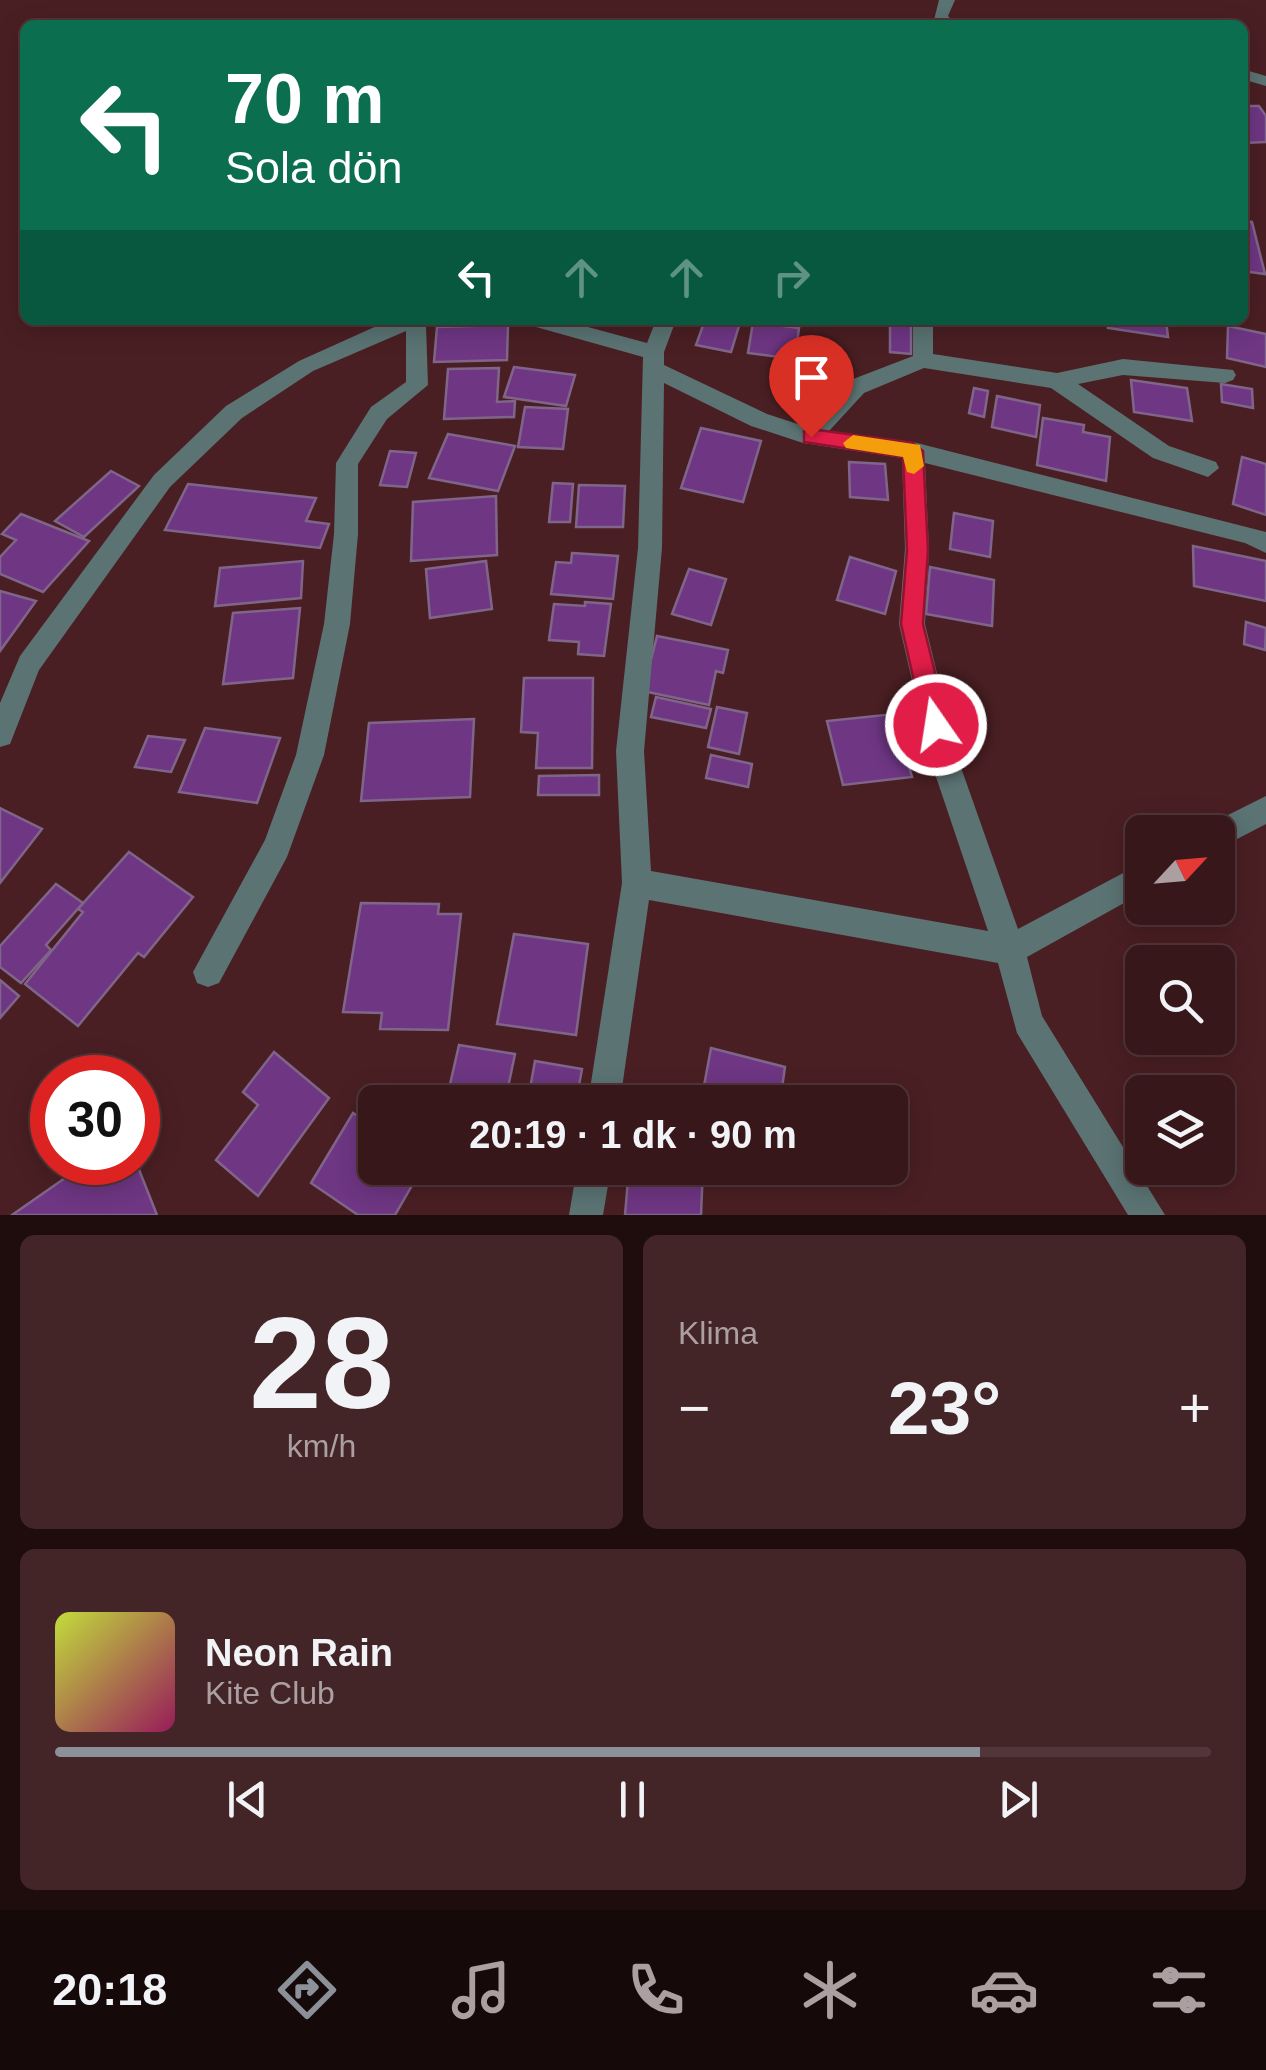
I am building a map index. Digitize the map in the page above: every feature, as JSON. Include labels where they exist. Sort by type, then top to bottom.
[{"type":"street","points":[[0,734],[29,664],[162,482],[234,412],[306,366],[395,325]]},
{"type":"street","points":[[208,972],[278,846],[310,755],[337,624],[346,534],[347,463],[380,413],[416,385],[416,326],[412,325]]},
{"type":"street","points":[[551,325],[655,361],[759,420],[811,437],[913,451],[1251,535],[1266,544]]},
{"type":"street","points":[[607,1085],[637,883],[630,751],[650,548],[655,361],[665,325]]},
{"type":"street","points":[[922,325],[923,360]]},
{"type":"street","points":[[1056,381],[1132,359],[1225,375]]},
{"type":"street","points":[[811,437],[856,387],[923,360],[1056,381],[1161,452],[1208,468]]},
{"type":"street","points":[[913,451],[918,550],[912,624],[944,759],[1010,950],[1028,1022],[1148,1215]]},
{"type":"street","points":[[1235,825],[1266,808]]},
{"type":"street","points":[[637,883],[1010,950],[1125,886]]},
{"type":"street","points":[[586,1215],[591,1185]]},
{"type":"building","points":[[1248,106],[1259,106],[1266,116],[1266,142],[1248,143]]},
{"type":"building","points":[[1248,222],[1252,222],[1265,274],[1248,272]]},
{"type":"building","points":[[508,325],[507,360],[434,362],[437,327]]},
{"type":"building","points":[[703,325],[739,326],[731,352],[696,345]]},
{"type":"building","points":[[753,325],[799,328],[795,359],[748,353]]},
{"type":"building","points":[[890,325],[911,325],[911,354],[890,352]]},
{"type":"building","points":[[1167,325],[1168,337],[1108,328]]},
{"type":"building","points":[[1228,326],[1266,334],[1266,367],[1227,358]]},
{"type":"building","points":[[514,367],[575,375],[566,406],[504,397]]},
{"type":"building","points":[[499,368],[497,402],[515,401],[514,417],[444,419],[448,369]]},
{"type":"building","points":[[1131,380],[1187,388],[1192,421],[1134,412]]},
{"type":"building","points":[[1221,384],[1252,389],[1253,408],[1222,402]]},
{"type":"building","points":[[974,388],[988,391],[984,417],[969,413]]},
{"type":"building","points":[[997,396],[1040,405],[1036,437],[992,427]]},
{"type":"building","points":[[525,407],[568,409],[563,449],[518,447]]},
{"type":"building","points":[[1043,418],[1084,425],[1083,432],[1110,437],[1106,481],[1037,465]]},
{"type":"building","points":[[701,428],[761,441],[743,502],[681,488]]},
{"type":"building","points":[[448,434],[515,446],[498,491],[429,478]]},
{"type":"building","points":[[390,451],[416,453],[407,487],[380,485]]},
{"type":"building","points":[[1242,457],[1266,464],[1266,515],[1233,504]]},
{"type":"building","points":[[849,462],[885,464],[888,500],[850,497]]},
{"type":"building","points":[[111,471],[139,486],[84,537],[55,521]]},
{"type":"building","points":[[553,483],[573,484],[570,522],[549,522]]},
{"type":"building","points":[[188,484],[316,498],[306,521],[329,524],[320,548],[165,530]]},
{"type":"building","points":[[579,485],[625,486],[623,527],[576,527]]},
{"type":"building","points":[[496,496],[497,555],[411,561],[413,502]]},
{"type":"building","points":[[954,513],[993,521],[990,557],[950,549]]},
{"type":"building","points":[[21,514],[89,541],[43,592],[0,574],[0,557],[16,540],[2,534]]},
{"type":"building","points":[[1193,546],[1266,561],[1266,601],[1194,586]]},
{"type":"building","points":[[572,553],[618,556],[613,599],[551,594],[556,562],[571,563]]},
{"type":"building","points":[[850,557],[896,571],[885,614],[837,600]]},
{"type":"building","points":[[303,561],[301,598],[215,606],[220,568]]},
{"type":"building","points":[[486,561],[492,609],[430,618],[426,569]]},
{"type":"building","points":[[930,567],[994,580],[992,626],[926,614]]},
{"type":"building","points":[[689,569],[726,579],[711,625],[672,614]]},
{"type":"building","points":[[0,591],[36,601],[0,651]]},
{"type":"building","points":[[585,602],[611,604],[604,656],[578,654],[579,642],[549,640],[554,604],[585,606]]},
{"type":"building","points":[[300,608],[293,678],[223,684],[233,613]]},
{"type":"building","points":[[1246,622],[1266,628],[1265,650],[1244,644]]},
{"type":"building","points":[[657,636],[728,650],[723,673],[716,671],[709,705],[643,691]]},
{"type":"building","points":[[524,678],[593,678],[592,768],[536,768],[538,733],[521,732]]},
{"type":"building","points":[[656,697],[711,709],[706,728],[651,717]]},
{"type":"building","points":[[717,707],[747,713],[739,754],[708,747]]},
{"type":"building","points":[[894,714],[912,777],[843,785],[827,721]]},
{"type":"building","points":[[474,719],[470,797],[361,801],[369,723]]},
{"type":"building","points":[[205,728],[280,738],[257,803],[179,792]]},
{"type":"building","points":[[148,736],[185,740],[171,772],[135,767]]},
{"type":"building","points":[[711,755],[752,764],[748,787],[706,778]]},
{"type":"building","points":[[599,775],[599,795],[538,795],[539,776]]},
{"type":"building","points":[[0,808],[42,829],[0,883]]},
{"type":"building","points":[[129,852],[193,897],[144,957],[138,953],[78,1026],[25,984],[83,912],[78,909]]},
{"type":"building","points":[[56,884],[83,903],[46,945],[51,950],[21,983],[0,967],[0,946]]},
{"type":"building","points":[[361,903],[439,904],[438,914],[461,914],[448,1030],[380,1029],[382,1013],[343,1012]]},
{"type":"building","points":[[514,934],[588,944],[576,1035],[497,1024]]},
{"type":"building","points":[[0,980],[19,996],[0,1018]]},
{"type":"building","points":[[459,1045],[515,1054],[509,1085],[450,1085]]},
{"type":"building","points":[[711,1048],[785,1067],[782,1085],[704,1085]]},
{"type":"building","points":[[274,1052],[329,1098],[258,1196],[216,1160],[258,1105],[243,1092]]},
{"type":"building","points":[[535,1061],[582,1069],[579,1085],[531,1085]]},
{"type":"building","points":[[353,1113],[358,1116],[358,1185],[412,1185],[395,1215],[358,1215],[311,1183]]},
{"type":"building","points":[[55,1185],[145,1185],[157,1215],[12,1215]]},
{"type":"building","points":[[628,1185],[702,1185],[701,1215],[625,1215]]},
{"type":"slow traffic","points":[[853,443],[913,451],[914,466]]},
{"type":"route","points":[[811,437],[913,451],[918,550],[912,624],[936,725]]}]
